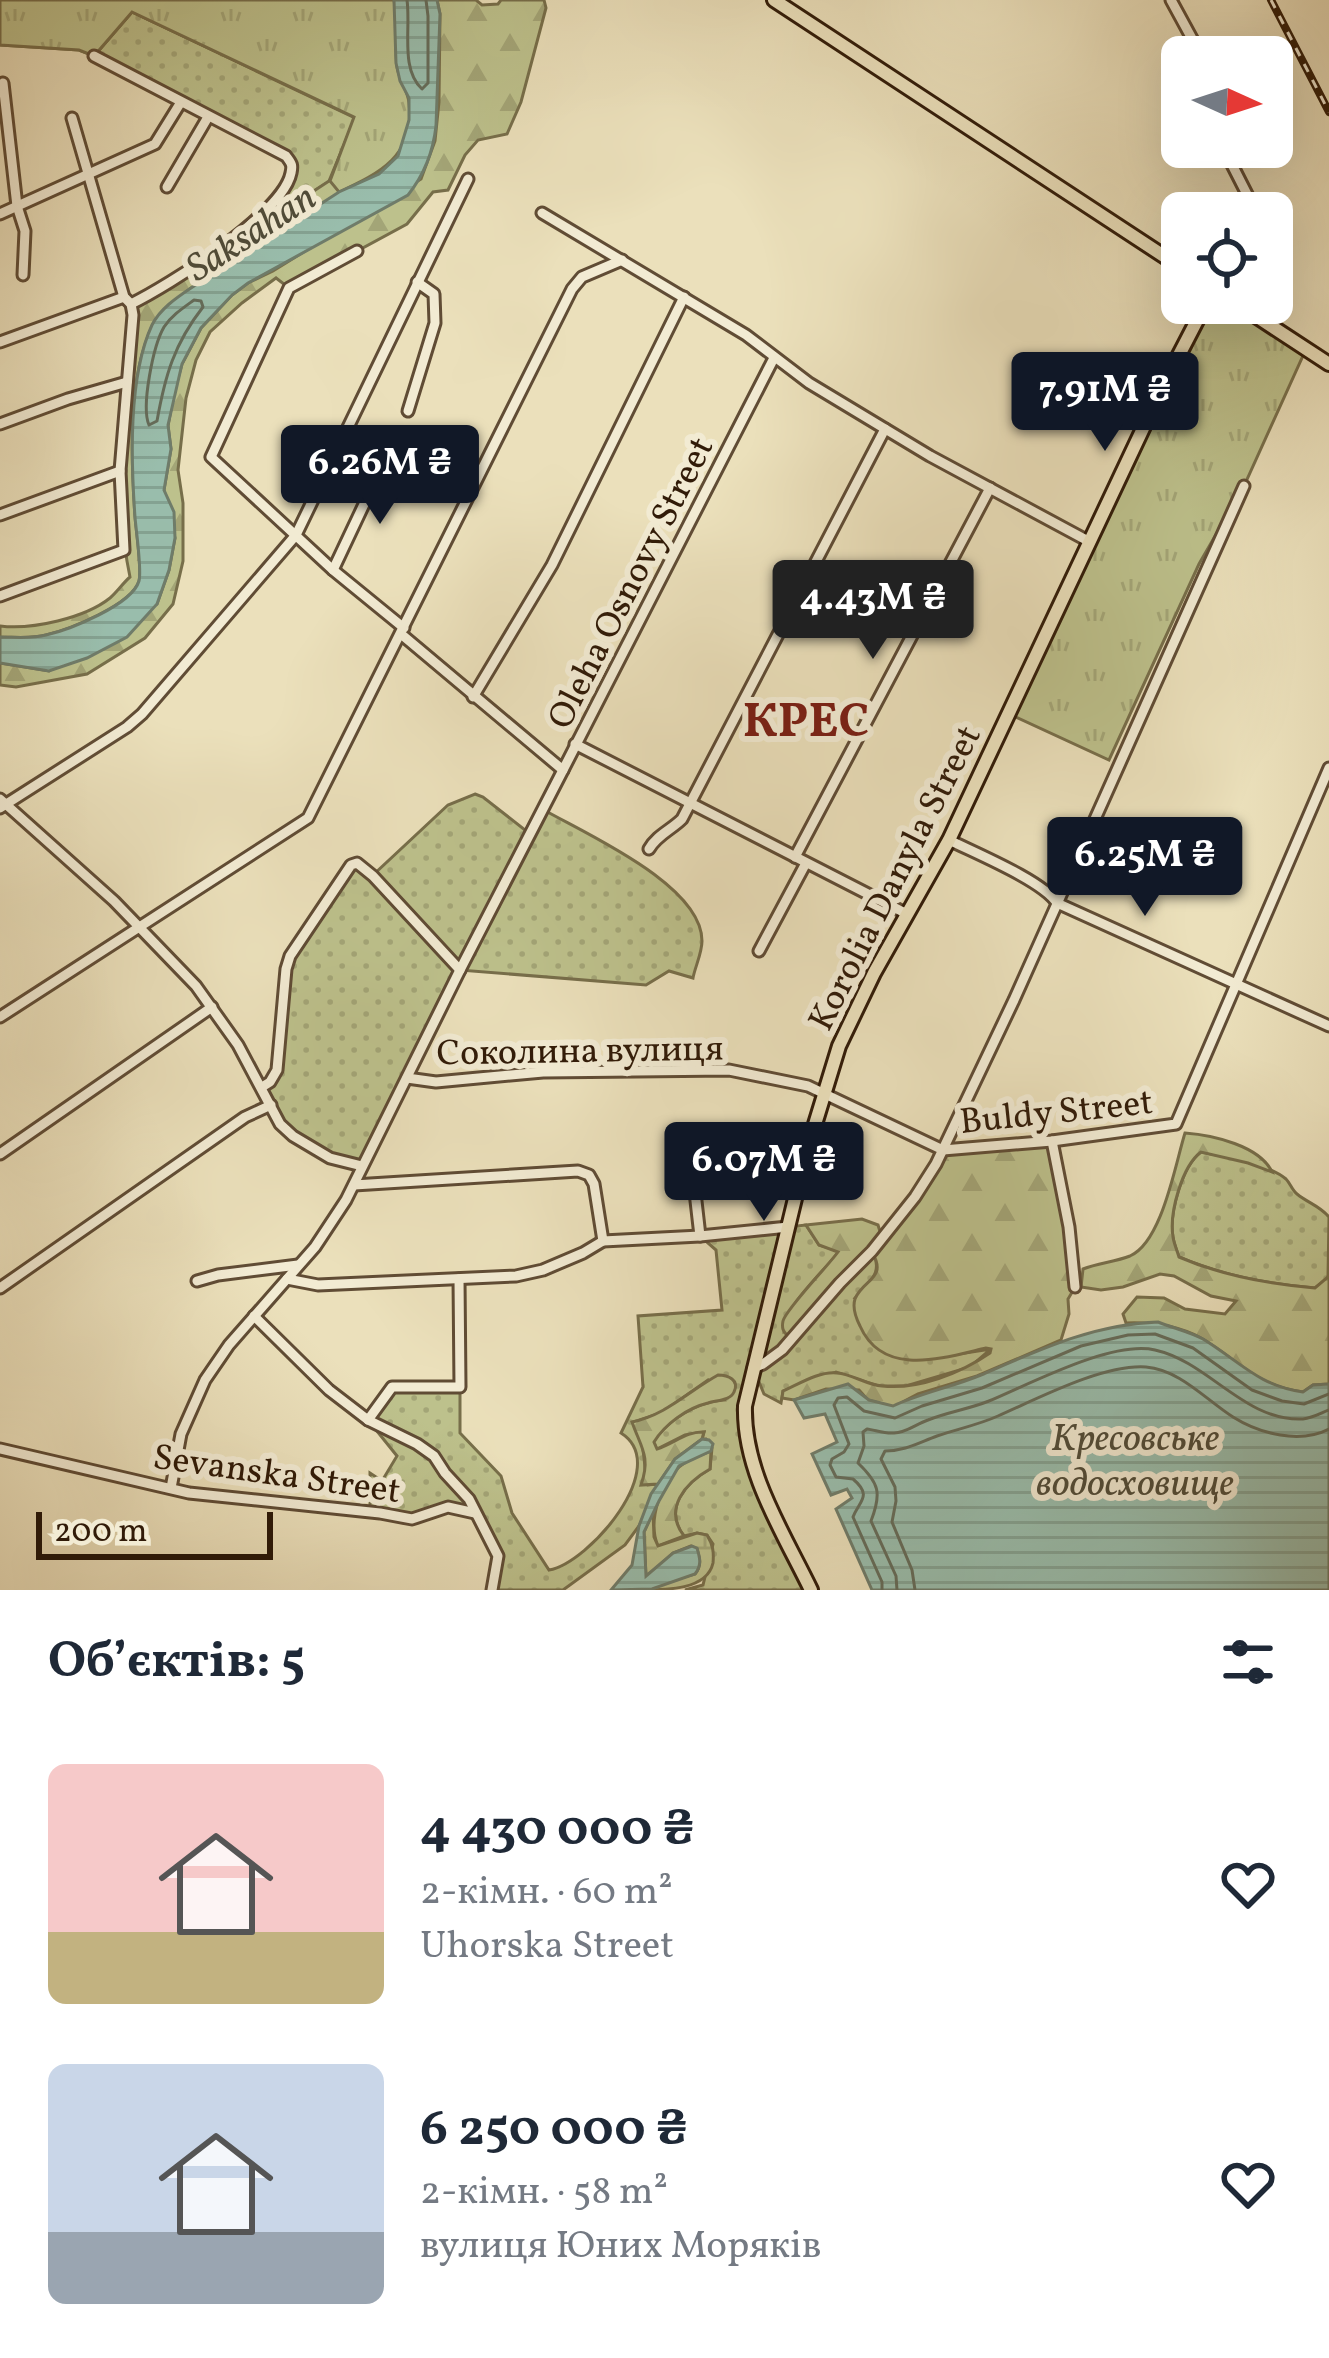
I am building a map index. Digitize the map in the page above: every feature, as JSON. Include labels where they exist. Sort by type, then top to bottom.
[{"type":"main road","points":[[774,0],[1161,254]]},
{"type":"main road","name":"Korolia Danyla Street","points":[[811,1590],[752,1463],[745,1406],[823,1094],[858,1004],[949,840],[1195,324]]},
{"type":"main road","points":[[1268,324],[1329,364]]},
{"type":"street","points":[[1171,0],[1191,36]]},
{"type":"street","points":[[0,342],[151,294],[239,234],[266,210],[290,178],[292,166],[286,156],[94,56]]},
{"type":"street","points":[[3,83],[17,206],[25,231],[23,274]]},
{"type":"street","points":[[0,214],[155,144],[181,102]]},
{"type":"street","points":[[167,187],[208,117]]},
{"type":"street","points":[[0,596],[124,550],[120,471],[133,315],[72,118]]},
{"type":"street","points":[[362,1166],[330,1158],[280,1124],[212,1007],[140,927],[2,804],[142,714],[296,535],[468,178]]},
{"type":"street","points":[[542,213],[746,335],[791,373],[1090,542]]},
{"type":"street","name":"Oleha Osnovy Street","points":[[357,251],[289,288],[212,453],[213,462],[473,697],[563,770],[774,358]]},
{"type":"street","points":[[0,1017],[308,818],[572,289],[582,278],[622,260]]},
{"type":"street","points":[[408,411],[436,313],[434,295],[417,282]]},
{"type":"street","points":[[473,697],[552,566],[684,297]]},
{"type":"street","points":[[0,424],[127,382]]},
{"type":"street","points":[[649,849],[682,819],[691,803],[885,429]]},
{"type":"street","points":[[333,570],[383,464]]},
{"type":"street","points":[[0,515],[120,471]]},
{"type":"street","points":[[752,1368],[782,1349],[883,1239],[927,1179],[1014,1000],[1244,486]]},
{"type":"street","points":[[760,951],[801,860],[990,488]]},
{"type":"street","points":[[575,744],[907,914]]},
{"type":"street","points":[[1238,984],[1329,768]]},
{"type":"street","points":[[171,1488],[182,1434],[196,1397],[229,1345],[332,1223],[563,770]]},
{"type":"street","points":[[949,840],[1040,887],[1057,903],[1329,1026]]},
{"type":"street","points":[[262,1087],[277,1070],[290,956],[351,865],[357,863],[373,876],[460,970]]},
{"type":"street","name":"Buldy Street","points":[[943,1150],[1176,1124],[1238,984]]},
{"type":"street","points":[[0,1154],[212,1007]]},
{"type":"street","name":"Соколина вулиця","points":[[407,1078],[436,1082],[543,1072],[729,1070],[794,1082],[943,1150]]},
{"type":"street","points":[[0,1288],[245,1117],[271,1105]]},
{"type":"street","points":[[700,1236],[692,1166],[812,1134]]},
{"type":"street","points":[[1052,1141],[1075,1287]]},
{"type":"street","points":[[354,1185],[578,1171],[589,1175],[594,1184],[603,1240]]},
{"type":"street","points":[[287,1279],[318,1285],[516,1276],[543,1270],[603,1240],[788,1227]]},
{"type":"street","points":[[197,1281],[298,1265]]},
{"type":"street","points":[[368,1420],[392,1387],[460,1387],[459,1279]]},
{"type":"street","points":[[254,1316],[313,1377],[368,1420],[434,1456],[469,1498],[498,1556],[492,1590]]},
{"type":"street","name":"Sevanska Street","points":[[0,1449],[199,1494],[412,1519],[448,1507],[475,1513]]},
{"type":"green space","points":[[0,0],[394,0],[400,81],[409,98],[379,174],[220,268],[188,290],[152,326],[138,371],[133,420],[139,581],[125,599],[98,615],[29,637],[0,637],[0,626],[73,617],[110,598],[130,577],[120,475],[131,304],[266,210],[274,217],[329,181],[355,118],[132,12],[94,56],[79,50],[0,45]]},
{"type":"green space","points":[[0,0],[394,0],[397,67],[409,103],[406,137],[392,160],[339,192],[330,181],[354,117],[132,12],[94,56],[79,50],[0,45]]},
{"type":"green space","points":[[437,0],[476,0],[482,5],[544,0],[546,8],[521,102],[507,134],[478,140],[448,190],[433,192],[407,224],[289,288],[276,278],[210,332],[186,398],[178,470],[183,561],[173,604],[145,638],[87,674],[16,687],[0,685],[0,663],[49,671],[157,604],[175,538],[164,490],[171,449],[168,426],[182,364],[201,328],[232,295],[421,179],[435,141],[439,102]]},
{"type":"green space","points":[[132,12],[355,117],[330,181],[273,217],[266,210],[290,178],[290,162],[94,56]]},
{"type":"green space","points":[[1196,324],[1268,324],[1306,349],[1109,760],[1009,714]]},
{"type":"green space","points":[[475,794],[530,834],[544,810],[663,881],[697,920],[702,946],[693,978],[669,971],[646,985],[460,970],[362,1166],[330,1158],[280,1124],[262,1087],[275,1076],[286,969],[351,865],[373,875],[448,805]]},
{"type":"green space","points":[[1185,1133],[1247,1149],[1272,1172],[1201,1152],[1188,1168],[1175,1203],[1172,1227],[1179,1257],[1280,1284],[1315,1288],[1329,1276],[1329,1384],[1313,1385],[1303,1392],[1286,1389],[1260,1378],[1192,1334],[1164,1325],[1126,1323],[1123,1314],[1137,1297],[1164,1298],[1185,1309],[1225,1314],[1236,1301],[1211,1296],[1174,1276],[1160,1274],[1101,1290],[1081,1287],[1083,1269],[1130,1256],[1151,1235]]},
{"type":"green space","points":[[1052,1141],[1074,1289],[1061,1340],[893,1407],[868,1400],[859,1390],[826,1389],[794,1400],[782,1398],[783,1391],[830,1373],[882,1386],[924,1383],[990,1353],[986,1348],[916,1360],[883,1353],[870,1342],[854,1306],[859,1292],[876,1273],[872,1252],[790,1339],[783,1327],[786,1315],[838,1252],[819,1245],[806,1225],[862,1219],[878,1225],[882,1238],[943,1150]]},
{"type":"green space","points":[[1201,1152],[1278,1173],[1297,1194],[1325,1213],[1329,1217],[1328,1278],[1315,1288],[1280,1284],[1179,1257],[1172,1227],[1175,1204],[1188,1168]]},
{"type":"green space","points":[[806,1225],[819,1245],[839,1251],[790,1311],[784,1331],[872,1251],[876,1271],[855,1298],[959,1354],[991,1349],[970,1367],[906,1386],[878,1386],[836,1372],[783,1391],[781,1403],[764,1394],[754,1370],[746,1440],[812,1590],[685,1590],[703,1585],[713,1544],[707,1535],[684,1536],[676,1507],[685,1489],[710,1469],[712,1448],[702,1439],[704,1432],[685,1435],[657,1449],[653,1442],[684,1414],[724,1400],[708,1380],[661,1413],[633,1422],[648,1485],[658,1484],[625,1545],[563,1590],[492,1590],[498,1562],[475,1513],[461,1508],[418,1518],[370,1513],[370,1473],[382,1481],[397,1456],[368,1420],[392,1387],[460,1387],[460,1433],[501,1476],[512,1513],[549,1570],[566,1563],[603,1532],[632,1489],[637,1467],[634,1448],[621,1433],[643,1387],[638,1316],[722,1310],[716,1250],[700,1236]]},
{"type":"green space","points":[[718,1375],[734,1381],[732,1395],[685,1413],[654,1442],[657,1449],[704,1432],[702,1439],[675,1459],[658,1484],[641,1485],[645,1459],[632,1422],[667,1408]]},
{"type":"green space","points":[[711,1451],[710,1469],[685,1489],[676,1507],[684,1536],[658,1546],[655,1513],[668,1480],[686,1462]]},
{"type":"green space","points":[[653,1512],[658,1546],[697,1533],[707,1535],[713,1563],[703,1579],[684,1587],[639,1590],[695,1574],[700,1565],[697,1549],[691,1546],[673,1553],[646,1577],[644,1532]]},
{"type":"water","points":[[394,0],[437,0],[440,14],[436,126],[419,180],[408,195],[248,283],[201,328],[182,364],[168,425],[171,449],[164,490],[174,512],[175,538],[157,604],[127,637],[87,658],[49,671],[0,663],[0,637],[41,636],[84,622],[125,599],[139,581],[133,420],[144,346],[159,314],[185,292],[339,192],[379,174],[398,156],[409,120],[409,98],[396,63]]},
{"type":"water","name":"Кресовське водосховище","points":[[1158,1322],[1203,1339],[1274,1384],[1303,1392],[1313,1385],[1329,1384],[1329,1590],[872,1590],[836,1509],[852,1498],[847,1489],[831,1495],[812,1454],[837,1442],[825,1414],[804,1418],[794,1400],[848,1384],[869,1400],[893,1406],[1067,1340]]},
{"type":"water","points":[[702,1439],[713,1444],[711,1451],[679,1466],[644,1532],[646,1576],[673,1553],[692,1546],[699,1555],[697,1571],[652,1589],[611,1590],[632,1565],[651,1494],[675,1459]]},
{"type":"railway","points":[[1271,0],[1329,112]]},
{"type":"district","name":"КРЕС","points":[[806,719]]},
{"type":"water label","name":"Saksahan","points":[[250,231]]}]
